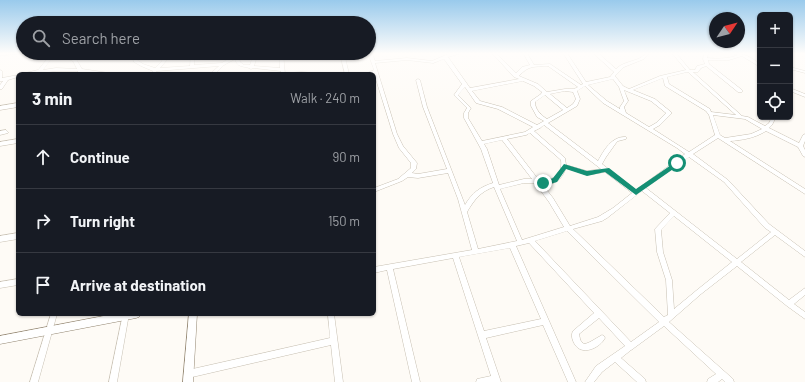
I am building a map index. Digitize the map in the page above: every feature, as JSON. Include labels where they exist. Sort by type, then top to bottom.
[{"type":"street","points":[[0,71],[0,79],[16,76]]},
{"type":"street","points":[[376,71],[395,134],[401,147],[414,163],[413,169],[409,175],[376,189]]},
{"type":"street","points":[[458,71],[478,102],[500,108],[538,127]]},
{"type":"street","points":[[511,71],[521,80],[536,85],[567,110]]},
{"type":"street","points":[[516,76],[521,71]]},
{"type":"street","points":[[560,71],[583,85],[605,102],[688,153],[731,186],[775,232],[805,254]]},
{"type":"street","points":[[575,71],[583,85]]},
{"type":"street","points":[[613,76],[615,71]]},
{"type":"street","points":[[630,90],[655,78],[685,71]]},
{"type":"street","points":[[689,71],[740,116],[767,128],[800,146],[805,155]]},
{"type":"street","points":[[715,71],[740,91]]},
{"type":"street","points":[[35,72],[80,72]]},
{"type":"street","points":[[613,76],[609,78],[596,79],[583,85],[575,91],[565,90],[545,92],[533,102],[532,106],[539,116],[546,122],[585,154],[636,192]]},
{"type":"street","points":[[613,76],[621,87],[626,101],[622,107],[624,113]]},
{"type":"street","points":[[665,76],[667,85],[710,113],[740,116]]},
{"type":"street","points":[[0,88],[6,79]]},
{"type":"street","points":[[418,80],[425,107],[465,211],[476,252]]},
{"type":"street","points":[[470,90],[521,80]]},
{"type":"street","points":[[465,83],[456,95],[469,108],[466,113],[466,118],[480,143],[496,186],[520,242]]},
{"type":"street","points":[[621,87],[653,100],[669,113],[658,124],[649,129]]},
{"type":"street","points":[[480,143],[531,132],[578,102],[575,91]]},
{"type":"street","points":[[793,91],[805,96]]},
{"type":"street","points":[[0,108],[16,105]]},
{"type":"street","points":[[710,113],[718,136],[805,192]]},
{"type":"street","points":[[723,140],[751,136],[767,128],[772,120]]},
{"type":"street","points":[[465,211],[474,195],[480,190],[524,181],[547,183],[555,180],[561,173],[564,166],[562,159],[531,132]]},
{"type":"street","points":[[376,270],[512,245],[607,216],[636,192],[674,166],[688,153],[718,136]]},
{"type":"street","points":[[800,146],[805,136]]},
{"type":"street","points":[[600,164],[601,159],[609,151],[616,140],[624,138]]},
{"type":"street","points":[[504,139],[538,183],[568,228],[664,322],[730,382]]},
{"type":"street","points":[[1,145],[16,141]]},
{"type":"street","points":[[564,166],[587,173],[606,170]]},
{"type":"street","points":[[409,175],[418,176],[449,172]]},
{"type":"street","points":[[642,188],[805,316]]},
{"type":"street","points":[[671,316],[670,280],[660,252],[658,234],[660,226],[673,213]]},
{"type":"street","points":[[589,382],[599,369],[664,322],[775,232]]},
{"type":"street","points":[[0,239],[16,235]]},
{"type":"street","points":[[530,240],[631,347]]},
{"type":"street","points":[[512,245],[572,382]]},
{"type":"street","points":[[455,255],[497,380],[480,382]]},
{"type":"street","points":[[389,267],[416,382]]},
{"type":"street","points":[[0,285],[16,282]]},
{"type":"street","points":[[789,304],[805,290]]},
{"type":"street","points":[[599,313],[575,333],[576,340],[581,347],[585,348],[602,338]]},
{"type":"street","points":[[34,382],[53,316]]},
{"type":"street","points":[[0,340],[120,316]]},
{"type":"street","points":[[113,382],[125,316]]},
{"type":"street","points":[[193,316],[188,378],[334,341]]},
{"type":"street","points":[[331,316],[339,382]]},
{"type":"street","points":[[482,335],[545,321]]},
{"type":"street","points":[[616,358],[642,382]]},
{"type":"street","points":[[711,382],[722,375]]},
{"type":"route","points":[[543,183],[547,183],[558,178],[564,166],[587,173],[606,170],[636,192],[677,163]]}]
